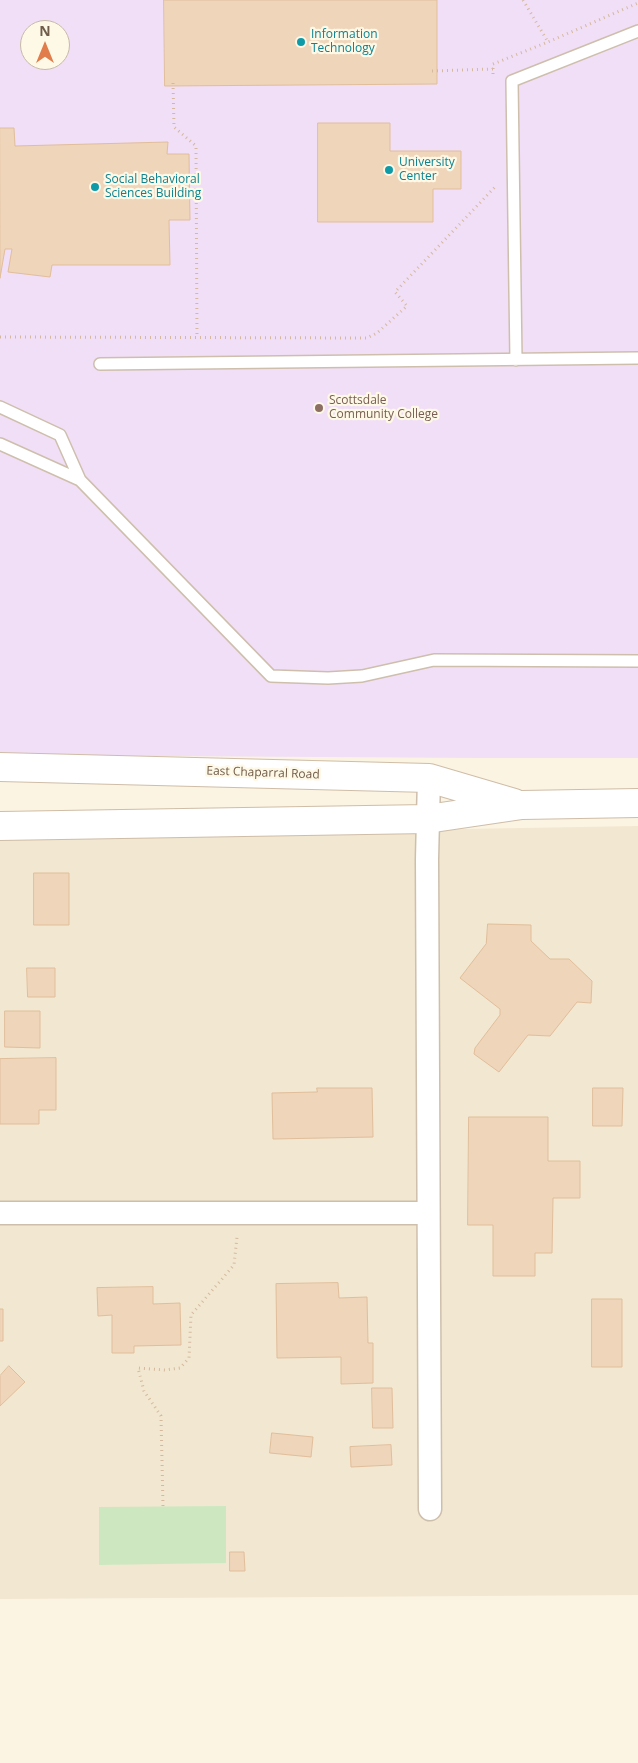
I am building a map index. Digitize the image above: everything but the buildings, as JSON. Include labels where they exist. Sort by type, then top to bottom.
[{"type":"street","name":"East Chaparral Road","points":[[0,767],[428,778],[522,805]]},
{"type":"street","points":[[428,778],[430,1509]]},
{"type":"street","name":"East Chaparral Road","points":[[0,826],[428,818],[522,805],[638,803]]},
{"type":"street","points":[[0,1213],[428,1213]]},
{"type":"lane","points":[[516,360],[512,81],[638,31]]},
{"type":"lane","points":[[100,364],[638,358]]},
{"type":"lane","points":[[0,407],[60,435],[80,480],[271,676],[328,678],[362,676],[434,660],[638,661]]},
{"type":"lane","points":[[0,444],[80,480]]},
{"type":"path","points":[[523,0],[548,42]]},
{"type":"path","points":[[494,79],[493,64],[638,4]]},
{"type":"path","points":[[432,71],[493,70]]},
{"type":"path","points":[[173,83],[174,127],[196,146],[198,337]]},
{"type":"path","points":[[0,337],[367,338],[377,333],[406,306],[395,292],[496,186]]},
{"type":"path","points":[[163,1506],[161,1416],[144,1391],[138,1368],[166,1370],[180,1368],[189,1358],[191,1316],[234,1264],[239,1213]]},
{"type":"shaded area","name":"Scottsdale Community College","points":[[0,0],[638,0],[638,758],[0,755]]},
{"type":"shaded area","points":[[638,826],[638,1595],[0,1599],[0,837]]},
{"type":"green space","points":[[226,1506],[226,1563],[99,1565],[99,1507]]},
{"type":"place","name":"Information Technology","points":[[301,42]]},
{"type":"place","name":"University Center","points":[[389,170]]},
{"type":"place","name":"Social Behavioral Sciences Building","points":[[95,187]]},
{"type":"place","name":"Scottsdale Community College","points":[[319,408]]}]
